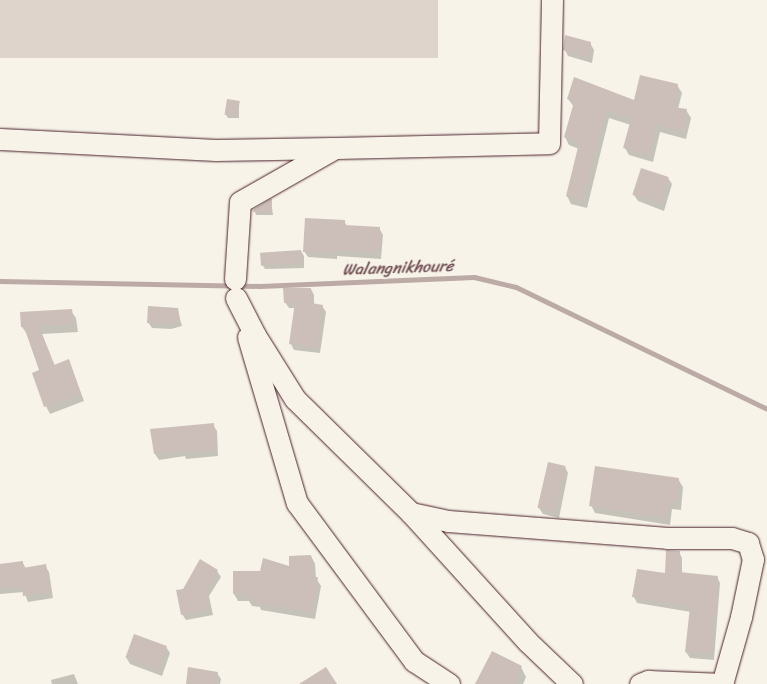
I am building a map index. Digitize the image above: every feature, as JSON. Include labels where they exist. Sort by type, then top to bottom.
[{"type":"street","points":[[0,138],[216,150],[549,143],[552,0]]},
{"type":"street","points":[[235,279],[240,202],[336,148]]},
{"type":"street","points":[[449,684],[414,661],[297,503],[236,298],[255,336],[295,399],[411,513],[522,635],[572,684]]},
{"type":"street","points":[[411,513],[448,522],[667,538],[732,538],[748,543],[753,559],[741,618],[723,684],[648,681],[640,684]]},
{"type":"shaded area","points":[[0,0],[438,0],[438,58],[0,58]]},
{"type":"building","points":[[565,35],[591,42],[589,58],[563,50]]},
{"type":"building","points":[[640,75],[678,84],[673,107],[687,109],[682,132],[656,125],[648,155],[623,148],[631,119],[605,111],[582,201],[566,196],[579,143],[564,137],[574,102],[567,99],[574,77],[634,100]]},
{"type":"building","points":[[227,99],[240,101],[237,117],[224,115]]},
{"type":"building","points":[[641,168],[669,177],[660,204],[632,195]]},
{"type":"building","points":[[272,199],[272,212],[253,212],[254,209]]},
{"type":"building","points":[[305,218],[345,220],[345,225],[380,227],[378,253],[334,250],[334,253],[303,252]]},
{"type":"building","points":[[301,250],[302,263],[261,266],[260,253]]},
{"type":"building","points":[[283,288],[311,288],[311,303],[323,305],[317,348],[289,344],[295,302],[284,303]]},
{"type":"building","points":[[148,306],[178,308],[180,320],[168,324],[147,323]]},
{"type":"building","points":[[72,309],[74,324],[39,326],[54,365],[69,359],[81,394],[44,407],[32,373],[39,370],[24,327],[21,327],[20,312]]},
{"type":"building","points":[[214,423],[216,450],[182,453],[181,450],[154,454],[150,429]]},
{"type":"building","points":[[548,462],[566,466],[555,512],[537,508]]},
{"type":"building","points":[[595,466],[679,478],[677,502],[668,502],[666,518],[589,506]]},
{"type":"building","points":[[666,550],[680,551],[679,572],[718,576],[711,654],[685,652],[690,607],[632,597],[637,569],[665,573]]},
{"type":"building","points":[[311,555],[314,577],[318,577],[312,613],[256,603],[256,600],[246,599],[247,594],[233,594],[233,571],[260,571],[263,558],[289,566],[289,556]]},
{"type":"building","points":[[200,559],[218,570],[206,589],[210,609],[181,615],[176,590],[183,589]]},
{"type":"building","points":[[23,561],[23,568],[46,564],[51,592],[23,596],[22,586],[0,588],[0,564]]},
{"type":"building","points":[[134,634],[167,646],[158,669],[125,657]]},
{"type":"building","points":[[492,651],[522,666],[513,684],[475,684]]},
{"type":"building","points":[[188,667],[218,672],[216,684],[186,684]]},
{"type":"building","points":[[326,667],[337,684],[299,684]]},
{"type":"waterway","name":"Walangnikhouré","points":[[0,281],[260,286],[474,277],[516,287],[767,409]]}]
